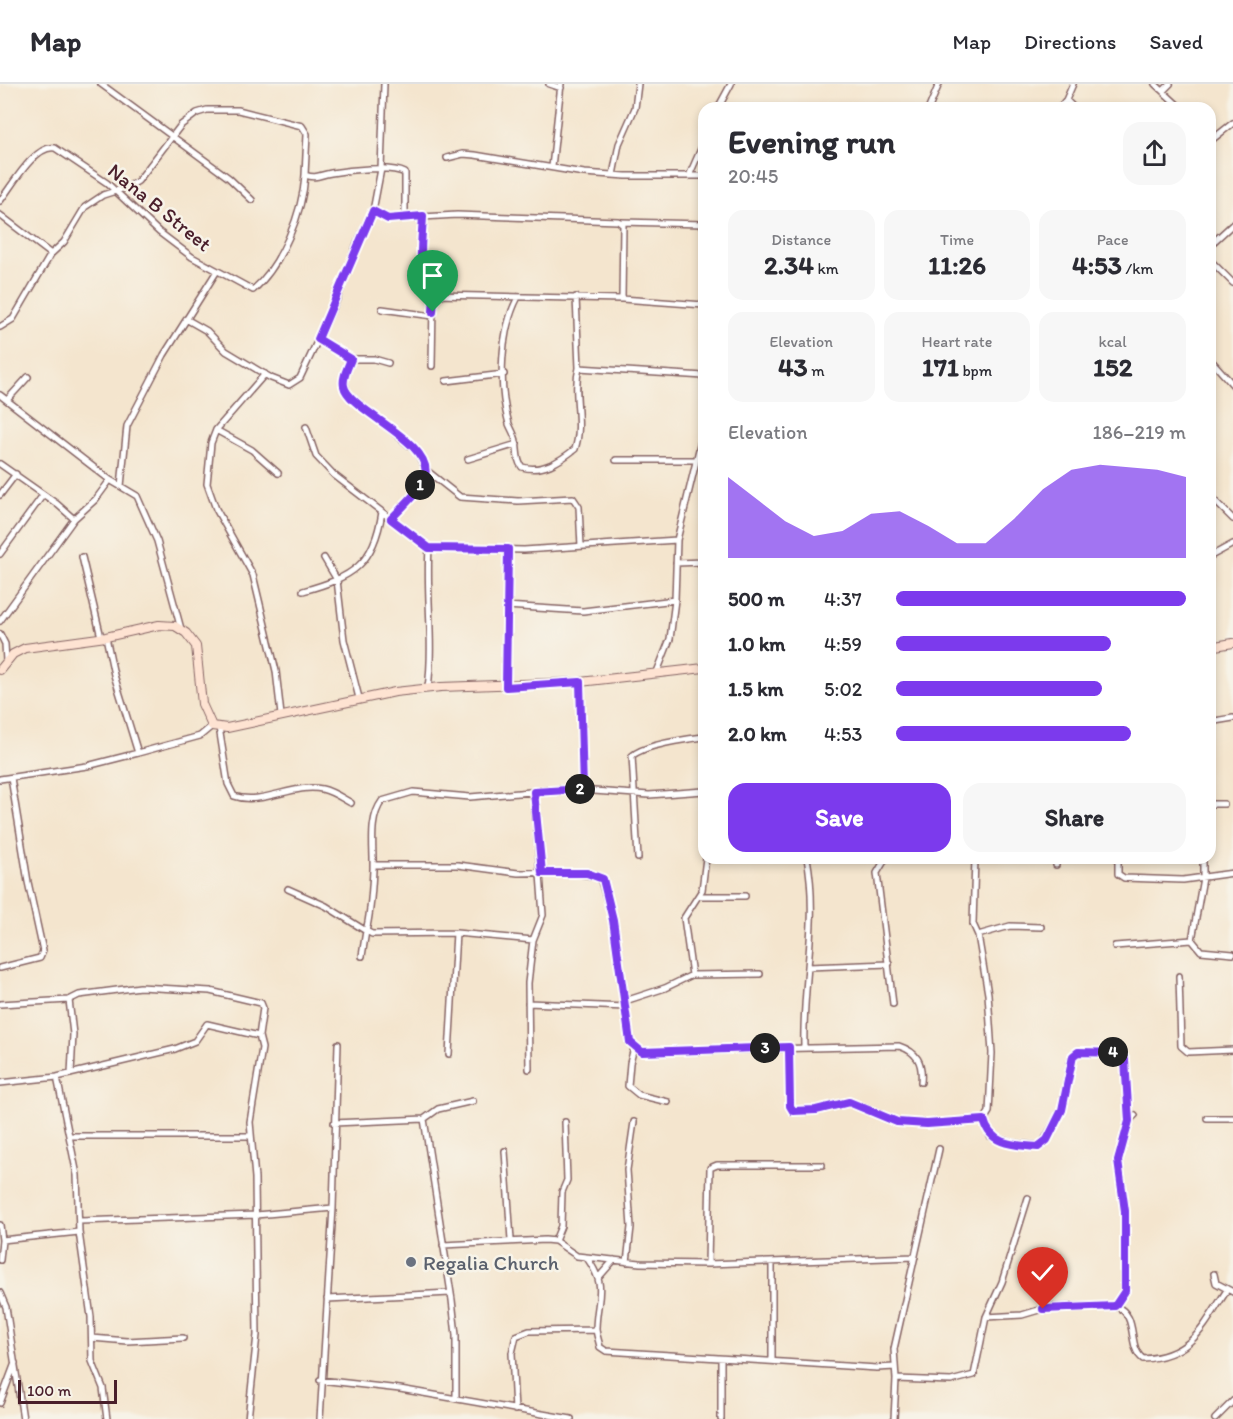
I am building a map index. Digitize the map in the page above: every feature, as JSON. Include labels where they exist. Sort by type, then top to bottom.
[{"type":"street","points":[[101,84],[229,178],[252,200]]},
{"type":"street","points":[[186,319],[207,331],[226,351],[265,374],[285,384],[296,383],[318,339],[373,211],[381,169],[384,84]]},
{"type":"street","points":[[549,84],[561,86],[552,167]]},
{"type":"street","points":[[613,175],[620,144],[634,108],[638,84]]},
{"type":"street","points":[[721,102],[731,84]]},
{"type":"street","points":[[932,102],[939,84]]},
{"type":"street","points":[[1066,100],[1072,84]]},
{"type":"street","points":[[1155,84],[1175,102]]},
{"type":"street","points":[[1163,91],[1170,84]]},
{"type":"street","points":[[0,327],[13,319],[51,254],[64,242],[85,207],[138,181],[171,137],[189,118],[207,110],[238,110],[302,126],[307,134],[305,175],[319,178],[334,172],[381,169],[393,169],[405,173],[405,218]]},
{"type":"street","points":[[1216,135],[1233,123]]},
{"type":"street","name":"Nana B Street","points":[[0,201],[38,152],[47,147],[59,150],[114,191],[159,232],[192,257],[249,290],[255,289],[288,243],[305,175]]},
{"type":"street","points":[[447,158],[453,155],[475,155],[613,175],[698,176]]},
{"type":"street","points":[[689,176],[698,156]]},
{"type":"street","points":[[373,211],[388,219],[457,215],[698,224]]},
{"type":"street","points":[[0,215],[51,254]]},
{"type":"street","points":[[423,216],[422,274],[425,287],[434,296],[576,297],[698,305]]},
{"type":"street","points":[[621,222],[622,299]]},
{"type":"street","points":[[1216,240],[1233,224]]},
{"type":"street","points":[[1216,267],[1233,283]]},
{"type":"street","points":[[121,486],[127,426],[137,402],[217,271]]},
{"type":"street","points":[[432,366],[434,296]]},
{"type":"street","points":[[518,297],[510,312],[505,337],[504,374],[509,422],[516,444],[518,461],[527,468],[556,463],[575,449],[579,434],[576,392],[579,368],[576,297]]},
{"type":"street","points":[[382,309],[433,316]]},
{"type":"street","points":[[318,339],[351,359],[374,359],[388,363]]},
{"type":"street","points":[[351,359],[344,380],[347,393],[390,426],[417,452],[426,470],[460,497],[519,501],[573,498],[579,507],[581,546]]},
{"type":"street","points":[[1216,366],[1233,385]]},
{"type":"street","points":[[579,368],[698,376]]},
{"type":"street","points":[[265,374],[216,430],[211,443],[207,484],[216,509],[253,575],[276,671],[281,715]]},
{"type":"street","points":[[446,381],[504,374]]},
{"type":"street","points":[[6,400],[28,377]]},
{"type":"street","points":[[0,394],[110,480],[137,496],[143,505],[168,575],[181,629],[196,646],[202,704],[216,727],[228,784],[234,796],[253,797],[311,788],[322,789],[351,803]]},
{"type":"street","points":[[306,427],[316,456],[334,475],[429,548],[508,549],[677,540]]},
{"type":"street","points":[[216,430],[252,450],[278,473]]},
{"type":"street","points":[[468,459],[516,444]]},
{"type":"street","points":[[657,672],[670,639],[675,600],[677,540],[698,452]]},
{"type":"street","points":[[616,460],[696,460]]},
{"type":"street","points":[[0,464],[74,519]]},
{"type":"street","points":[[391,519],[418,489],[426,470]]},
{"type":"street","points":[[0,495],[16,474]]},
{"type":"street","points":[[0,621],[74,519],[96,499],[110,480]]},
{"type":"street","points":[[0,554],[43,495]]},
{"type":"street","points":[[1216,502],[1233,519]]},
{"type":"street","points":[[303,591],[336,580],[362,565],[369,556],[382,512]]},
{"type":"street","points":[[1216,553],[1233,544]]},
{"type":"street","points":[[428,688],[431,663],[427,584],[429,548]]},
{"type":"street","points":[[506,687],[508,549]]},
{"type":"street","points":[[82,557],[138,753]]},
{"type":"street","points":[[324,558],[336,580],[344,640],[359,698]]},
{"type":"street","points":[[676,563],[698,562]]},
{"type":"street","points":[[506,606],[583,611],[675,600]]},
{"type":"street","points":[[0,670],[6,661],[25,648],[103,637],[159,625],[181,629]]},
{"type":"street","points":[[0,634],[5,644],[6,661]]},
{"type":"street","points":[[1216,646],[1233,643]]},
{"type":"street","points":[[0,779],[87,766],[200,736],[216,727],[234,727],[359,698],[428,688],[506,687],[580,682],[698,669]]},
{"type":"street","points":[[580,682],[583,789]]},
{"type":"street","points":[[1216,721],[1233,718]]},
{"type":"street","points":[[638,858],[638,832],[632,795],[632,761],[636,752],[698,738]]},
{"type":"street","points":[[0,968],[40,958],[43,951],[28,882],[11,778]]},
{"type":"street","points":[[362,956],[373,865],[373,833],[377,809],[387,798],[413,792],[470,797],[583,789],[632,795],[698,790]]},
{"type":"street","points":[[529,1069],[528,1003],[533,940],[543,915],[542,873],[534,792]]},
{"type":"street","points":[[1216,804],[1224,804]]},
{"type":"street","points":[[692,975],[684,918],[688,909],[700,896],[705,864]]},
{"type":"street","points":[[804,1046],[804,999],[812,919],[807,864]]},
{"type":"street","points":[[881,864],[877,873],[893,1004]]},
{"type":"street","points":[[975,864],[973,924],[978,935],[988,994],[992,1053],[988,1112],[984,1120],[990,1136],[997,1140],[1041,1146],[1062,1110],[1073,1056],[1078,1052],[1119,1052],[1125,1060],[1129,1121],[1118,1161],[1125,1211],[1125,1291],[1115,1306]]},
{"type":"street","points":[[1118,864],[1118,874],[1124,878],[1163,881],[1233,873]]},
{"type":"street","points":[[1203,864],[1203,878],[1192,940],[1201,951],[1233,954]]},
{"type":"street","points":[[373,865],[465,865],[542,873],[587,873],[603,879],[613,920],[630,1042],[634,1048],[642,1052],[804,1046],[899,1046],[909,1049],[919,1057],[921,1082]]},
{"type":"street","points":[[288,889],[326,906],[372,934],[456,933],[533,940]]},
{"type":"street","points":[[700,896],[745,896]]},
{"type":"street","points":[[978,935],[1010,926],[1041,927]]},
{"type":"street","points":[[448,1054],[456,933]]},
{"type":"street","points":[[1115,946],[1192,940]]},
{"type":"street","points":[[808,967],[889,964]]},
{"type":"street","points":[[528,1003],[625,1004],[692,975],[760,974]]},
{"type":"street","points":[[1179,976],[1181,1046],[1188,1052],[1233,1050]]},
{"type":"street","points":[[0,1004],[69,1000],[80,995],[140,987],[210,991],[261,1003],[263,1008],[259,1036],[262,1048],[251,1114],[256,1215],[257,1335],[248,1419]]},
{"type":"street","points":[[69,1000],[73,1034],[71,1074]]},
{"type":"street","points":[[0,1083],[57,1077],[183,1046],[195,1041],[207,1024],[259,1036]]},
{"type":"street","points":[[320,1419],[320,1380],[333,1208],[338,1044]]},
{"type":"street","points":[[789,1047],[790,1106],[793,1111],[816,1110],[849,1102],[897,1122],[927,1124],[984,1120]]},
{"type":"street","points":[[634,1048],[628,1086],[639,1095],[668,1102]]},
{"type":"street","points":[[57,1077],[77,1176],[80,1232],[92,1338],[92,1361],[104,1388],[107,1419]]},
{"type":"street","points":[[334,1123],[424,1119],[438,1109],[473,1101]]},
{"type":"street","points":[[1129,1121],[1135,1115]]},
{"type":"street","points":[[1207,1118],[1233,1118]]},
{"type":"street","points":[[424,1119],[456,1335],[456,1399]]},
{"type":"street","points":[[555,1241],[561,1226],[562,1192],[567,1180],[565,1122]]},
{"type":"street","points":[[627,1262],[631,1227],[627,1170],[634,1122]]},
{"type":"street","points":[[70,1136],[251,1136]]},
{"type":"street","points":[[894,1419],[896,1379],[894,1349],[939,1149]]},
{"type":"street","points":[[505,1151],[511,1240]]},
{"type":"street","points":[[708,1264],[708,1173],[712,1166],[822,1165]]},
{"type":"street","points":[[896,1379],[961,1380],[974,1375],[986,1317],[1002,1282],[1028,1198]]},
{"type":"street","points":[[80,1221],[256,1215],[333,1208]]},
{"type":"street","points":[[0,1225],[2,1240],[0,1260]]},
{"type":"street","points":[[2,1240],[80,1232]]},
{"type":"street","points":[[443,1245],[511,1240],[555,1241],[578,1256],[627,1262],[708,1264],[915,1257]]},
{"type":"street","points":[[587,1258],[599,1277],[600,1299],[596,1330],[600,1347],[606,1351],[877,1368],[895,1367]]},
{"type":"street","points":[[599,1277],[614,1260]]},
{"type":"street","points":[[772,1262],[772,1361]]},
{"type":"street","points":[[986,1317],[1022,1315],[1049,1307],[1115,1306],[1123,1309],[1130,1317],[1138,1355],[1143,1359],[1164,1358],[1179,1352],[1195,1339],[1230,1291],[1216,1283],[1214,1274]]},
{"type":"street","points":[[0,1293],[6,1307],[23,1419]]},
{"type":"street","points":[[327,1299],[451,1293]]},
{"type":"street","points":[[515,1410],[512,1353],[516,1336],[529,1331],[596,1330]]},
{"type":"street","points":[[92,1338],[127,1341],[183,1338]]},
{"type":"street","points":[[721,1359],[721,1419]]},
{"type":"street","points":[[0,1403],[15,1362]]},
{"type":"street","points":[[320,1380],[400,1389],[571,1419]]},
{"type":"street","points":[[1215,1419],[1233,1401]]},
{"type":"place","name":"Regalia Church","points":[[411,1262]]},
{"type":"route","points":[[433,312],[434,296],[425,287],[422,274],[423,216],[388,219],[373,211],[356,246],[338,297],[318,339],[351,359],[344,380],[347,393],[358,404],[390,426],[417,452],[423,462],[426,470],[422,483],[391,519],[429,548],[454,546],[508,549],[506,687],[580,682],[583,789],[534,792],[542,873],[587,873],[603,879],[613,920],[630,1042],[634,1048],[642,1052],[789,1047],[790,1106],[793,1111],[816,1110],[834,1104],[854,1102],[880,1117],[897,1122],[927,1124],[984,1120],[990,1136],[997,1140],[1038,1147],[1047,1140],[1062,1110],[1073,1056],[1078,1052],[1121,1053],[1125,1060],[1129,1121],[1118,1161],[1125,1211],[1125,1291],[1115,1306],[1043,1309]]}]
